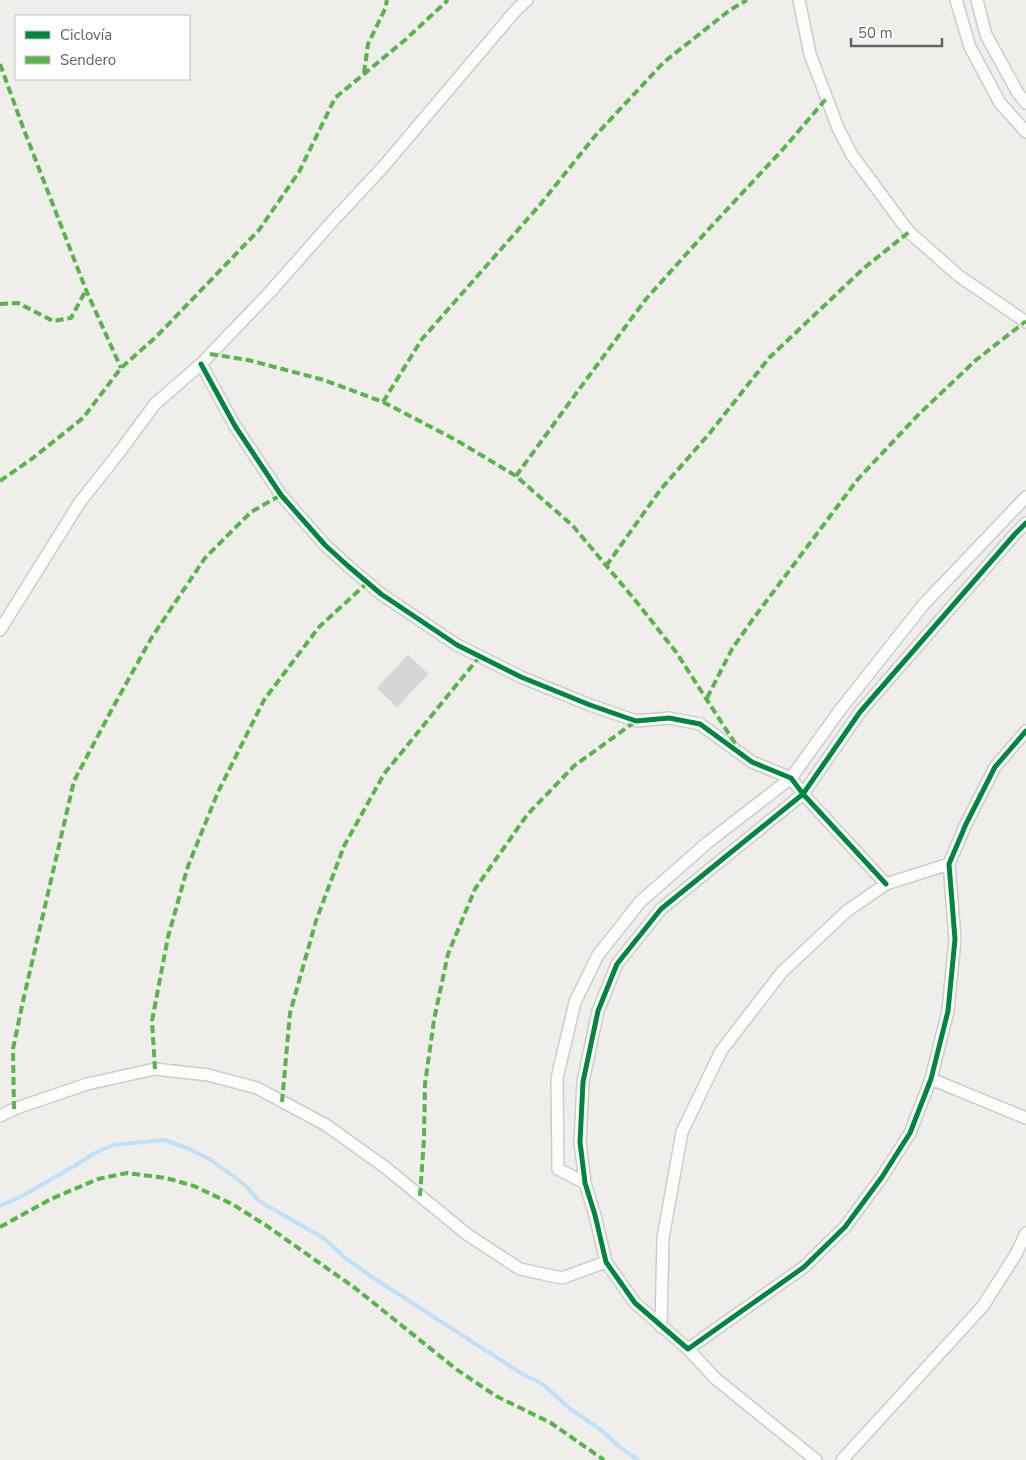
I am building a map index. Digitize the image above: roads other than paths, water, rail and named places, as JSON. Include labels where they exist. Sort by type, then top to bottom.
[{"type":"street","points":[[0,630],[80,502],[155,404],[200,364],[270,292],[383,168],[516,10],[527,0]]},
{"type":"street","points":[[799,0],[810,54],[838,128],[852,155],[909,232],[959,276],[1026,322]]},
{"type":"street","points":[[956,0],[970,48],[1000,103],[1026,132]]},
{"type":"street","points":[[977,0],[986,35],[1018,93],[1026,103]]},
{"type":"street","points":[[200,364],[235,426],[281,495],[325,544],[380,594],[457,645],[521,677],[636,721],[669,718],[700,724],[752,762],[791,778],[803,794],[886,884]]},
{"type":"street","points":[[585,1183],[558,1169],[557,1078],[575,1002],[598,955],[640,902],[707,844],[791,778],[840,710],[924,604],[1026,497]]},
{"type":"street","points":[[816,1460],[716,1379],[688,1350],[635,1303],[606,1262],[585,1183],[580,1142],[584,1082],[598,1011],[617,964],[661,909],[803,794],[860,712],[1026,523]]},
{"type":"street","points":[[688,1350],[804,1267],[845,1227],[882,1177],[910,1133],[931,1079],[948,1010],[955,939],[949,864],[966,824],[995,767],[1026,731]]},
{"type":"street","points":[[661,1327],[663,1238],[682,1132],[721,1051],[782,972],[847,911],[886,884],[949,864]]},
{"type":"street","points":[[0,1116],[14,1109],[87,1084],[155,1069],[208,1075],[257,1088],[326,1125],[386,1168],[468,1235],[520,1269],[562,1278],[606,1262]]},
{"type":"street","points":[[931,1079],[1026,1118]]},
{"type":"street","points":[[842,1460],[983,1306],[1016,1254],[1026,1233]]},
{"type":"waterway","points":[[0,1206],[24,1195],[95,1153],[113,1145],[164,1140],[190,1149],[211,1160],[245,1185],[259,1201],[325,1239],[344,1257],[372,1277],[519,1372],[544,1385],[570,1409],[597,1427],[638,1460]]}]
